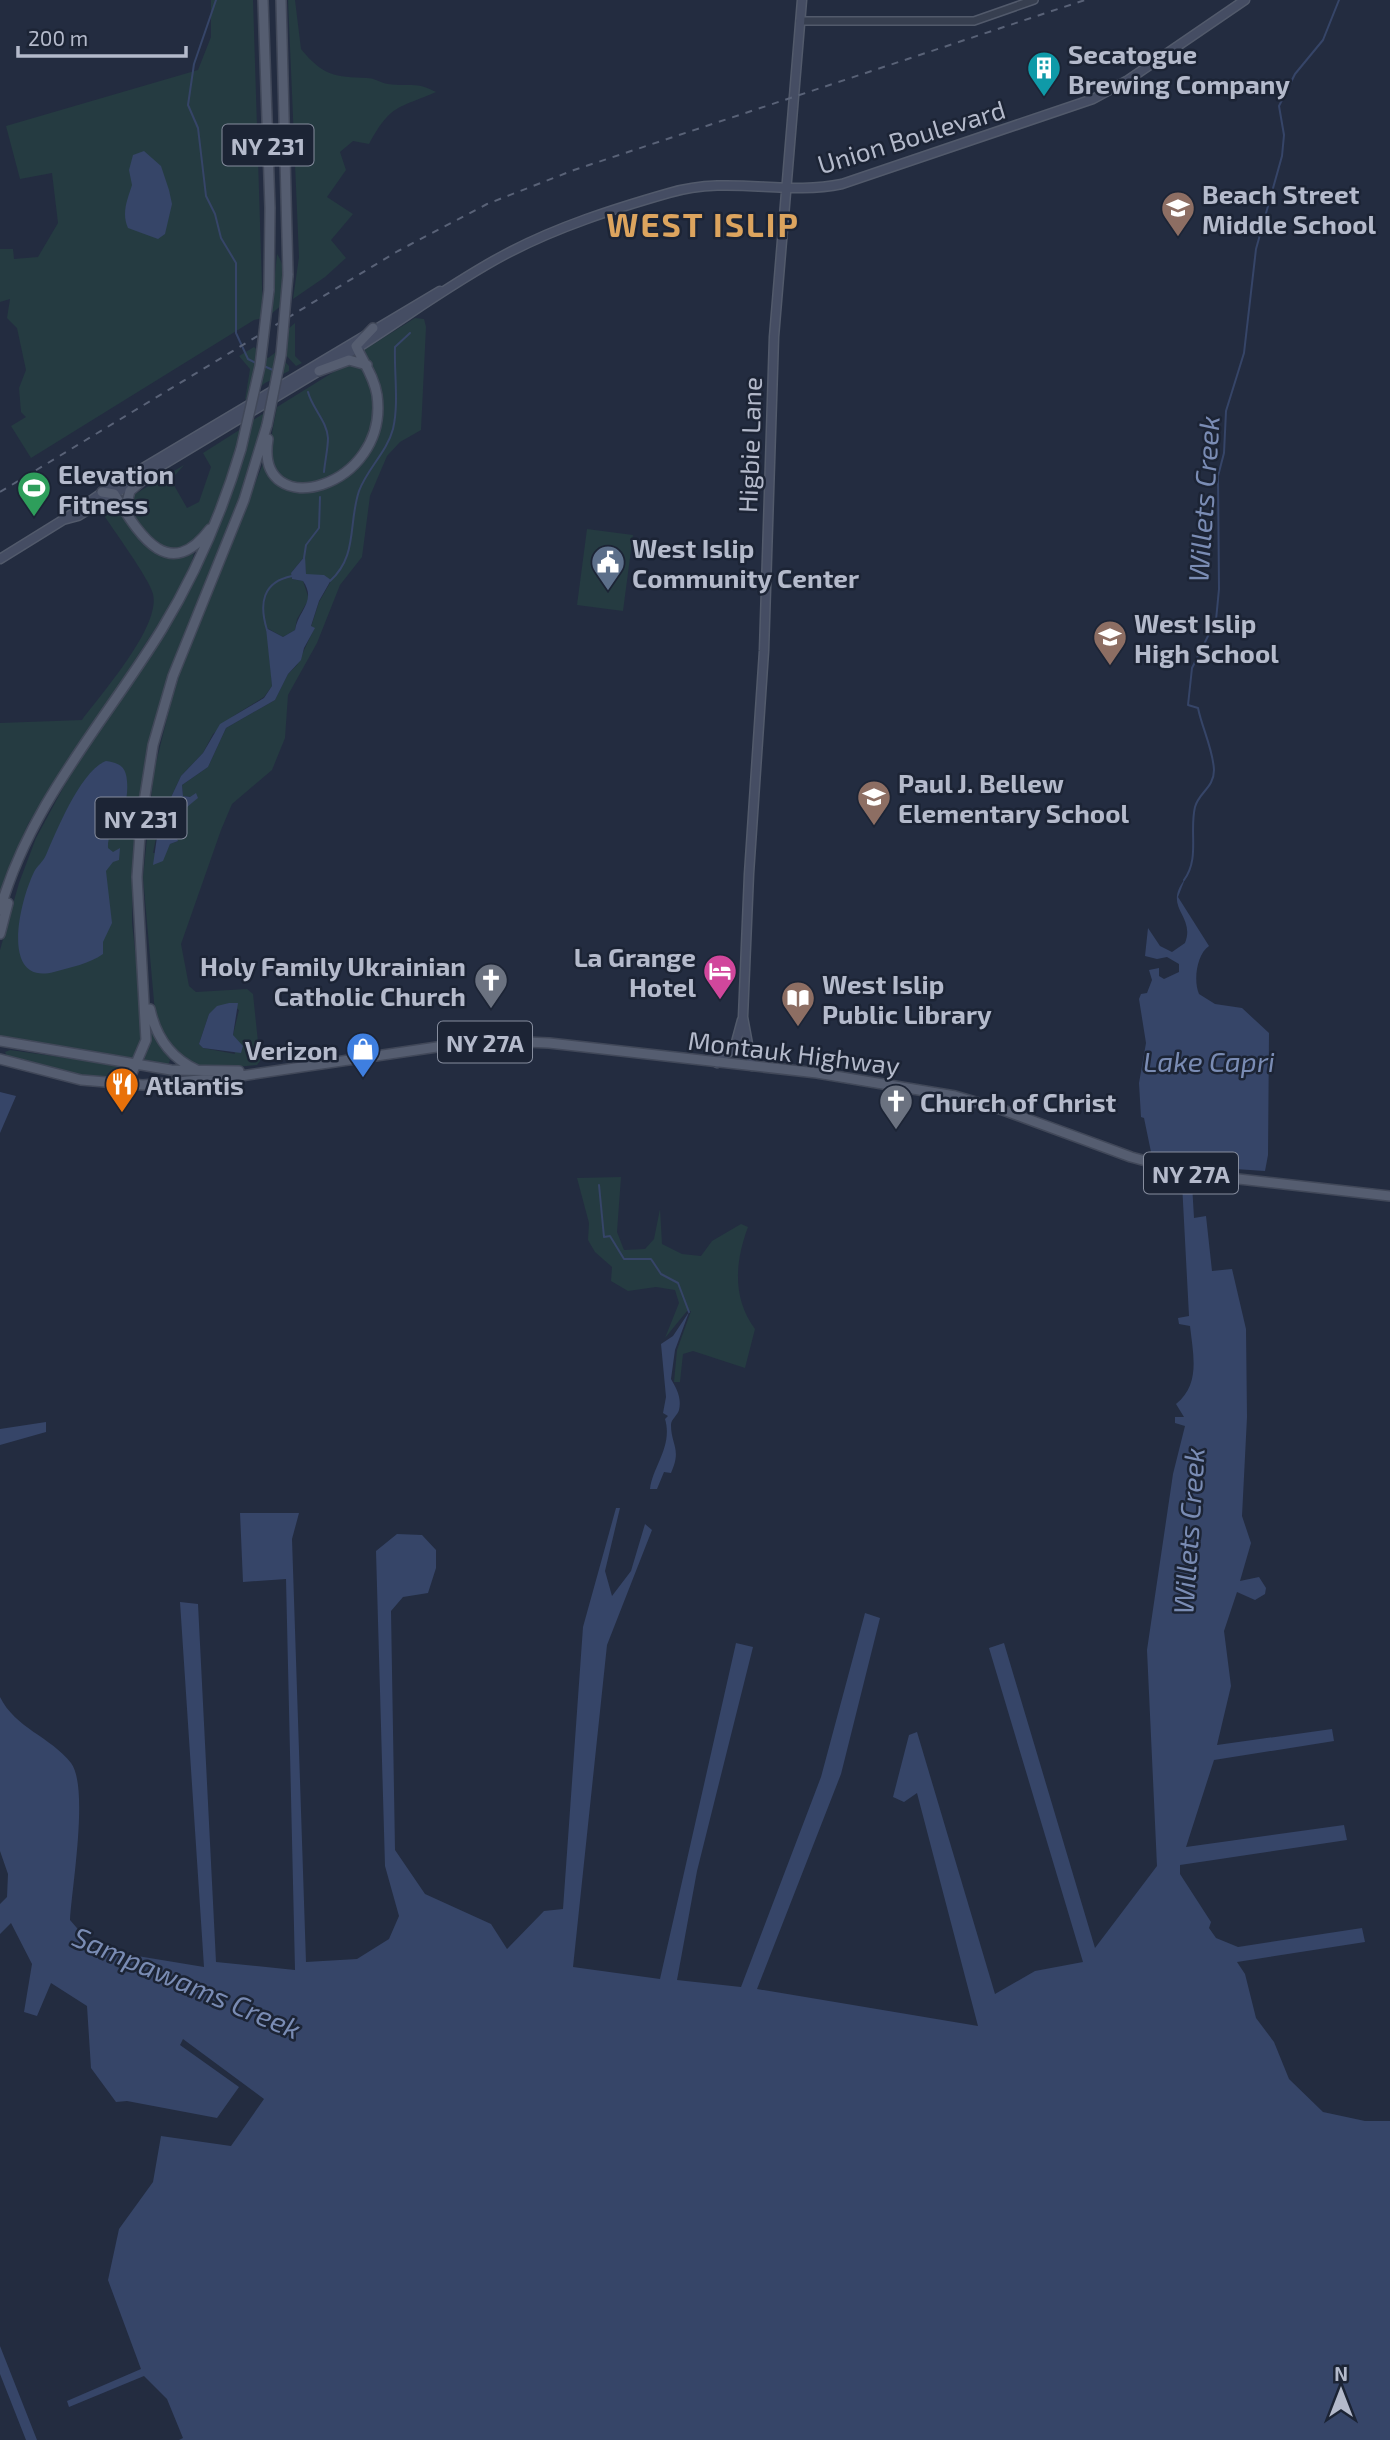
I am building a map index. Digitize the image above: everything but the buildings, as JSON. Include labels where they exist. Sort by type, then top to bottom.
[{"type":"main road","name":"NY 231","points":[[65,773],[162,630],[194,573],[217,519],[241,449],[260,366],[269,290],[270,208],[263,0]]},
{"type":"main road","name":"NY 231","points":[[140,949],[136,897],[138,846],[155,737],[173,676],[244,500],[269,424],[288,275],[281,0]]},
{"type":"main road","name":"Higbie Lane","points":[[735,1046],[743,1017],[764,651],[774,348],[802,0]]},
{"type":"main road","name":"Union Boulevard","points":[[298,378],[319,371],[506,254],[562,229],[668,193],[719,183],[819,187],[847,182],[1083,104],[1128,80],[1245,0]]},
{"type":"main road","name":"Union Boulevard","points":[[298,378],[373,328],[425,297],[450,287]]},
{"type":"main road","points":[[269,424],[267,456],[280,478],[291,486],[307,489],[339,477],[363,454],[375,425],[376,393],[367,365],[357,348],[358,340],[373,328]]},
{"type":"main road","points":[[319,371],[349,360],[367,365]]},
{"type":"main road","points":[[63,520],[78,516],[298,378]]},
{"type":"main road","points":[[0,559],[102,492],[298,378]]},
{"type":"main road","points":[[125,512],[130,491],[150,472]]},
{"type":"main road","points":[[102,492],[114,494],[146,542],[170,552],[182,551],[197,544],[217,519]]},
{"type":"main road","points":[[0,910],[26,839],[65,773]]},
{"type":"main road","points":[[0,934],[25,855],[65,773]]},
{"type":"main road","points":[[93,1082],[129,1076],[138,1065],[147,1035],[140,949]]},
{"type":"main road","points":[[140,949],[151,1014],[159,1036],[178,1059],[203,1072]]},
{"type":"main road","name":"Higbie Lane","points":[[743,1017],[751,1046],[752,1066]]},
{"type":"main road","name":"Montauk Highway","points":[[0,1041],[138,1065],[203,1072],[265,1070]]},
{"type":"main road","name":"Montauk Highway","points":[[2,1060],[93,1082],[162,1085],[505,1041],[845,1077],[955,1096],[1003,1110],[1131,1157],[1194,1174],[1390,1196]]},
{"type":"main road","points":[[717,1063],[735,1046],[743,1043],[751,1046]]},
{"type":"main road","points":[[735,1046],[740,1065]]},
{"type":"main road","points":[[0,1048],[2,1060]]},
{"type":"main road","points":[[116,1080],[123,1072],[120,1062]]},
{"type":"street","points":[[800,21],[974,21],[1034,0]]},
{"type":"green space","points":[[211,0],[253,0],[263,318],[254,320],[31,458],[11,426],[26,417],[21,412],[19,388],[26,370],[17,328],[7,318],[10,299],[0,302],[0,249],[13,249],[14,259],[38,257],[58,223],[52,173],[20,179],[6,126],[198,70],[211,37]]},
{"type":"green space","points":[[288,0],[295,0],[301,49],[323,70],[338,76],[370,78],[388,84],[418,85],[436,92],[396,109],[383,121],[369,144],[353,141],[340,152],[346,170],[327,197],[353,214],[331,240],[346,258],[325,277],[293,299],[299,257]]},
{"type":"green space","points":[[277,254],[284,272],[282,305],[271,314]]},
{"type":"green space","points":[[415,318],[424,319],[426,327],[421,430],[400,442],[387,456],[370,496],[362,557],[340,585],[317,643],[288,695],[285,738],[272,770],[232,804],[181,944],[189,986],[196,992],[247,989],[253,994],[260,1061],[257,1065],[207,1070],[195,1067],[167,1045],[155,1013],[143,877],[154,771],[181,670],[264,461],[276,480],[291,490],[308,493],[325,489],[342,479],[358,466],[370,450],[380,422],[377,400],[366,370],[364,350]],"holes":[[[304,557],[306,574],[331,581],[319,602],[311,627],[314,629],[297,665],[288,674],[275,700],[226,728],[208,767],[182,785],[183,796],[190,797],[177,823],[178,841],[170,844],[166,852],[153,853],[159,823],[181,776],[203,753],[213,734],[235,715],[264,697],[272,686],[267,628],[283,637],[295,630],[297,619],[309,599],[303,581],[292,579],[291,573]],[[229,1003],[239,1010],[233,1035],[235,1054],[203,1048],[199,1044],[209,1014]]]},
{"type":"green space","points":[[295,323],[295,356],[302,363],[296,366],[285,354],[287,330]]},
{"type":"green space","points":[[254,347],[268,358],[276,352],[289,366],[289,371],[265,383],[245,400],[250,369],[239,356]]},
{"type":"green space","points":[[348,363],[365,369],[372,385],[373,419],[369,435],[351,464],[337,476],[318,485],[289,482],[275,466],[272,457],[271,438],[277,407]]},
{"type":"green space","points":[[266,412],[256,458],[201,601],[143,787],[133,848],[132,923],[144,1030],[133,1059],[0,1036],[0,950],[19,883],[36,838],[76,764],[159,643],[197,576],[230,500],[253,420]]},
{"type":"green space","points":[[244,427],[235,459],[207,528],[186,548],[165,549],[153,543],[133,518],[130,497],[184,465],[171,480],[187,508],[199,502],[211,467],[203,453]]},
{"type":"green space","points":[[117,502],[138,538],[154,552],[178,556],[194,553],[187,580],[28,824],[0,898],[0,723],[82,720],[128,660],[148,624],[153,608],[150,587],[101,511]]},
{"type":"green space","points":[[587,529],[633,535],[623,611],[577,605]]},
{"type":"green space","points":[[151,1028],[170,1060],[168,1066],[144,1062]]},
{"type":"green space","points":[[10,1050],[118,1065],[121,1074],[100,1077],[67,1072],[8,1058],[5,1052]]},
{"type":"green space","points":[[621,1177],[617,1232],[624,1250],[645,1249],[654,1239],[660,1209],[662,1244],[682,1254],[701,1256],[712,1241],[741,1224],[748,1227],[740,1253],[738,1280],[742,1305],[755,1329],[745,1368],[693,1351],[683,1354],[680,1382],[674,1382],[677,1350],[691,1311],[687,1311],[665,1338],[679,1303],[675,1290],[656,1287],[628,1291],[611,1281],[612,1267],[595,1252],[588,1240],[589,1223],[577,1178]]},
{"type":"water","points":[[144,151],[161,166],[172,204],[165,234],[158,239],[128,228],[125,217],[132,185],[129,170],[133,155]]},
{"type":"water","points":[[305,556],[306,574],[324,575],[331,580],[319,601],[311,626],[315,628],[301,660],[288,674],[275,700],[226,728],[208,767],[182,785],[183,796],[190,797],[196,793],[198,798],[179,816],[176,827],[178,841],[170,844],[163,861],[153,865],[159,823],[181,776],[203,753],[220,724],[264,698],[272,686],[266,628],[283,637],[295,630],[308,594],[303,581],[292,579],[291,573]]},
{"type":"water","points":[[106,761],[124,769],[127,793],[122,812],[109,840],[108,848],[113,852],[120,848],[119,860],[113,862],[106,871],[112,923],[103,942],[103,954],[73,967],[37,973],[26,967],[20,955],[18,939],[19,921],[28,886],[87,776]]},
{"type":"water","name":"Lake Capri","points":[[1185,879],[1178,897],[1209,946],[1197,968],[1199,994],[1215,1004],[1242,1008],[1269,1033],[1268,1155],[1265,1171],[1205,1167],[1157,1156],[1151,1152],[1144,1118],[1141,1117],[1139,1083],[1146,1043],[1139,999],[1141,994],[1147,993],[1152,980],[1149,970],[1159,968],[1159,976],[1164,979],[1179,972],[1179,964],[1167,957],[1157,959],[1145,956],[1148,928],[1160,946],[1172,952],[1185,943],[1186,925],[1177,897]]},
{"type":"water","points":[[238,1003],[233,1035],[243,1046],[241,1053],[203,1048],[199,1044],[209,1014],[217,1006]]},
{"type":"water","points":[[0,1092],[16,1096],[0,1133]]},
{"type":"water","points":[[1182,1183],[1192,1184],[1194,1218],[1206,1216],[1212,1271],[1232,1269],[1246,1329],[1247,1417],[1242,1516],[1251,1543],[1240,1581],[1259,1577],[1266,1588],[1265,1594],[1255,1600],[1237,1592],[1224,1631],[1231,1686],[1217,1745],[1332,1729],[1334,1741],[1214,1760],[1186,1847],[1344,1825],[1347,1840],[1180,1865],[1180,1874],[1211,1922],[1209,1928],[1216,1938],[1238,1947],[1362,1928],[1365,1942],[1237,1962],[1245,1974],[1256,2018],[1274,2042],[1289,2079],[1323,2112],[1365,2121],[1390,2121],[1390,2440],[179,2440],[183,2438],[167,2399],[144,2376],[69,2407],[67,2401],[141,2369],[108,2280],[119,2229],[153,2182],[161,2136],[231,2146],[264,2099],[183,2039],[180,2045],[239,2087],[217,2118],[127,2101],[116,2102],[91,2068],[87,2006],[51,1983],[37,2016],[24,2012],[32,1964],[11,1923],[0,1934],[0,1904],[7,1897],[8,1874],[0,1851],[0,1697],[15,1717],[63,1754],[76,1775],[79,1814],[70,1920],[95,1949],[204,1967],[180,1602],[198,1604],[216,1962],[295,1970],[286,1579],[243,1582],[240,1513],[299,1513],[292,1539],[306,1962],[357,1959],[389,1939],[399,1916],[385,1866],[376,1551],[397,1534],[422,1535],[436,1550],[436,1568],[428,1593],[403,1597],[391,1611],[395,1850],[425,1894],[491,1924],[507,1949],[544,1911],[563,1909],[583,1627],[616,1508],[620,1508],[605,1571],[612,1596],[631,1571],[645,1524],[652,1530],[607,1645],[573,1967],[660,1979],[736,1643],[753,1647],[697,1871],[677,1980],[741,1987],[821,1777],[865,1613],[880,1618],[841,1774],[757,1989],[978,2026],[917,1793],[904,1802],[893,1797],[909,1735],[917,1732],[995,1994],[1035,1971],[1083,1962],[989,1648],[1004,1643],[1095,1948],[1157,1866],[1147,1650],[1173,1474],[1185,1426],[1175,1423],[1175,1417],[1184,1417],[1176,1404],[1189,1387],[1194,1368],[1190,1326],[1179,1324],[1178,1318],[1189,1316]]},
{"type":"water","points":[[689,1312],[675,1350],[671,1379],[680,1401],[671,1425],[676,1458],[671,1473],[664,1472],[657,1489],[650,1489],[665,1447],[665,1419],[668,1416],[663,1413],[666,1397],[661,1344],[673,1336]]},
{"type":"water","points":[[46,1422],[46,1432],[0,1445],[0,1429]]},
{"type":"water","points":[[0,2346],[37,2440],[26,2440],[0,2374]]},
{"type":"waterway","name":"Sampawams Creek","points":[[216,0],[194,64],[188,105],[198,128],[206,196],[215,214],[221,238],[236,263],[236,333],[248,359],[256,363]]},
{"type":"waterway","name":"Willets Creek","points":[[1184,880],[1192,863],[1195,807],[1212,781],[1214,770],[1198,708],[1188,705],[1192,668],[1216,620],[1219,589],[1218,476],[1224,453],[1226,411],[1244,353],[1256,249],[1282,156],[1284,135],[1279,106],[1295,74],[1323,40],[1339,0]]},
{"type":"waterway","points":[[330,581],[339,571],[349,550],[359,491],[393,429],[396,399],[395,347],[410,333]]},
{"type":"waterway","name":"Sampawams Creek","points":[[264,366],[275,371]]},
{"type":"waterway","name":"Sampawams Creek","points":[[308,392],[327,432],[324,472]]},
{"type":"waterway","name":"Sampawams Creek","points":[[304,558],[306,545],[319,528],[320,497]]},
{"type":"waterway","points":[[267,630],[263,611],[265,596],[274,583],[292,576]]},
{"type":"waterway","points":[[599,1185],[604,1237],[610,1236],[624,1259],[651,1259],[661,1274],[678,1283],[689,1312]]},
{"type":"railway","points":[[0,492],[398,251],[487,204],[574,170],[1085,0]]},
{"type":"place","name":"Secatogue Brewing Company","points":[[1044,98]]},
{"type":"place","name":"Beach Street Middle School","points":[[1178,238]]},
{"type":"place","name":"Elevation Fitness","points":[[34,518]]},
{"type":"place","name":"West Islip Community Center","points":[[608,592]]},
{"type":"place","name":"West Islip High School","points":[[1110,667]]},
{"type":"place","name":"Paul J. Bellew Elementary School","points":[[874,827]]},
{"type":"place","name":"La Grange Hotel","points":[[720,1001]]},
{"type":"place","name":"Holy Family Ukrainian Catholic Church","points":[[491,1010]]},
{"type":"place","name":"West Islip Public Library","points":[[798,1028]]},
{"type":"place","name":"Verizon","points":[[363,1079]]},
{"type":"place","name":"Atlantis","points":[[122,1114]]},
{"type":"place","name":"Church of Christ","points":[[896,1131]]},
{"type":"district","name":"WEST ISLIP","points":[[703,224]]}]
